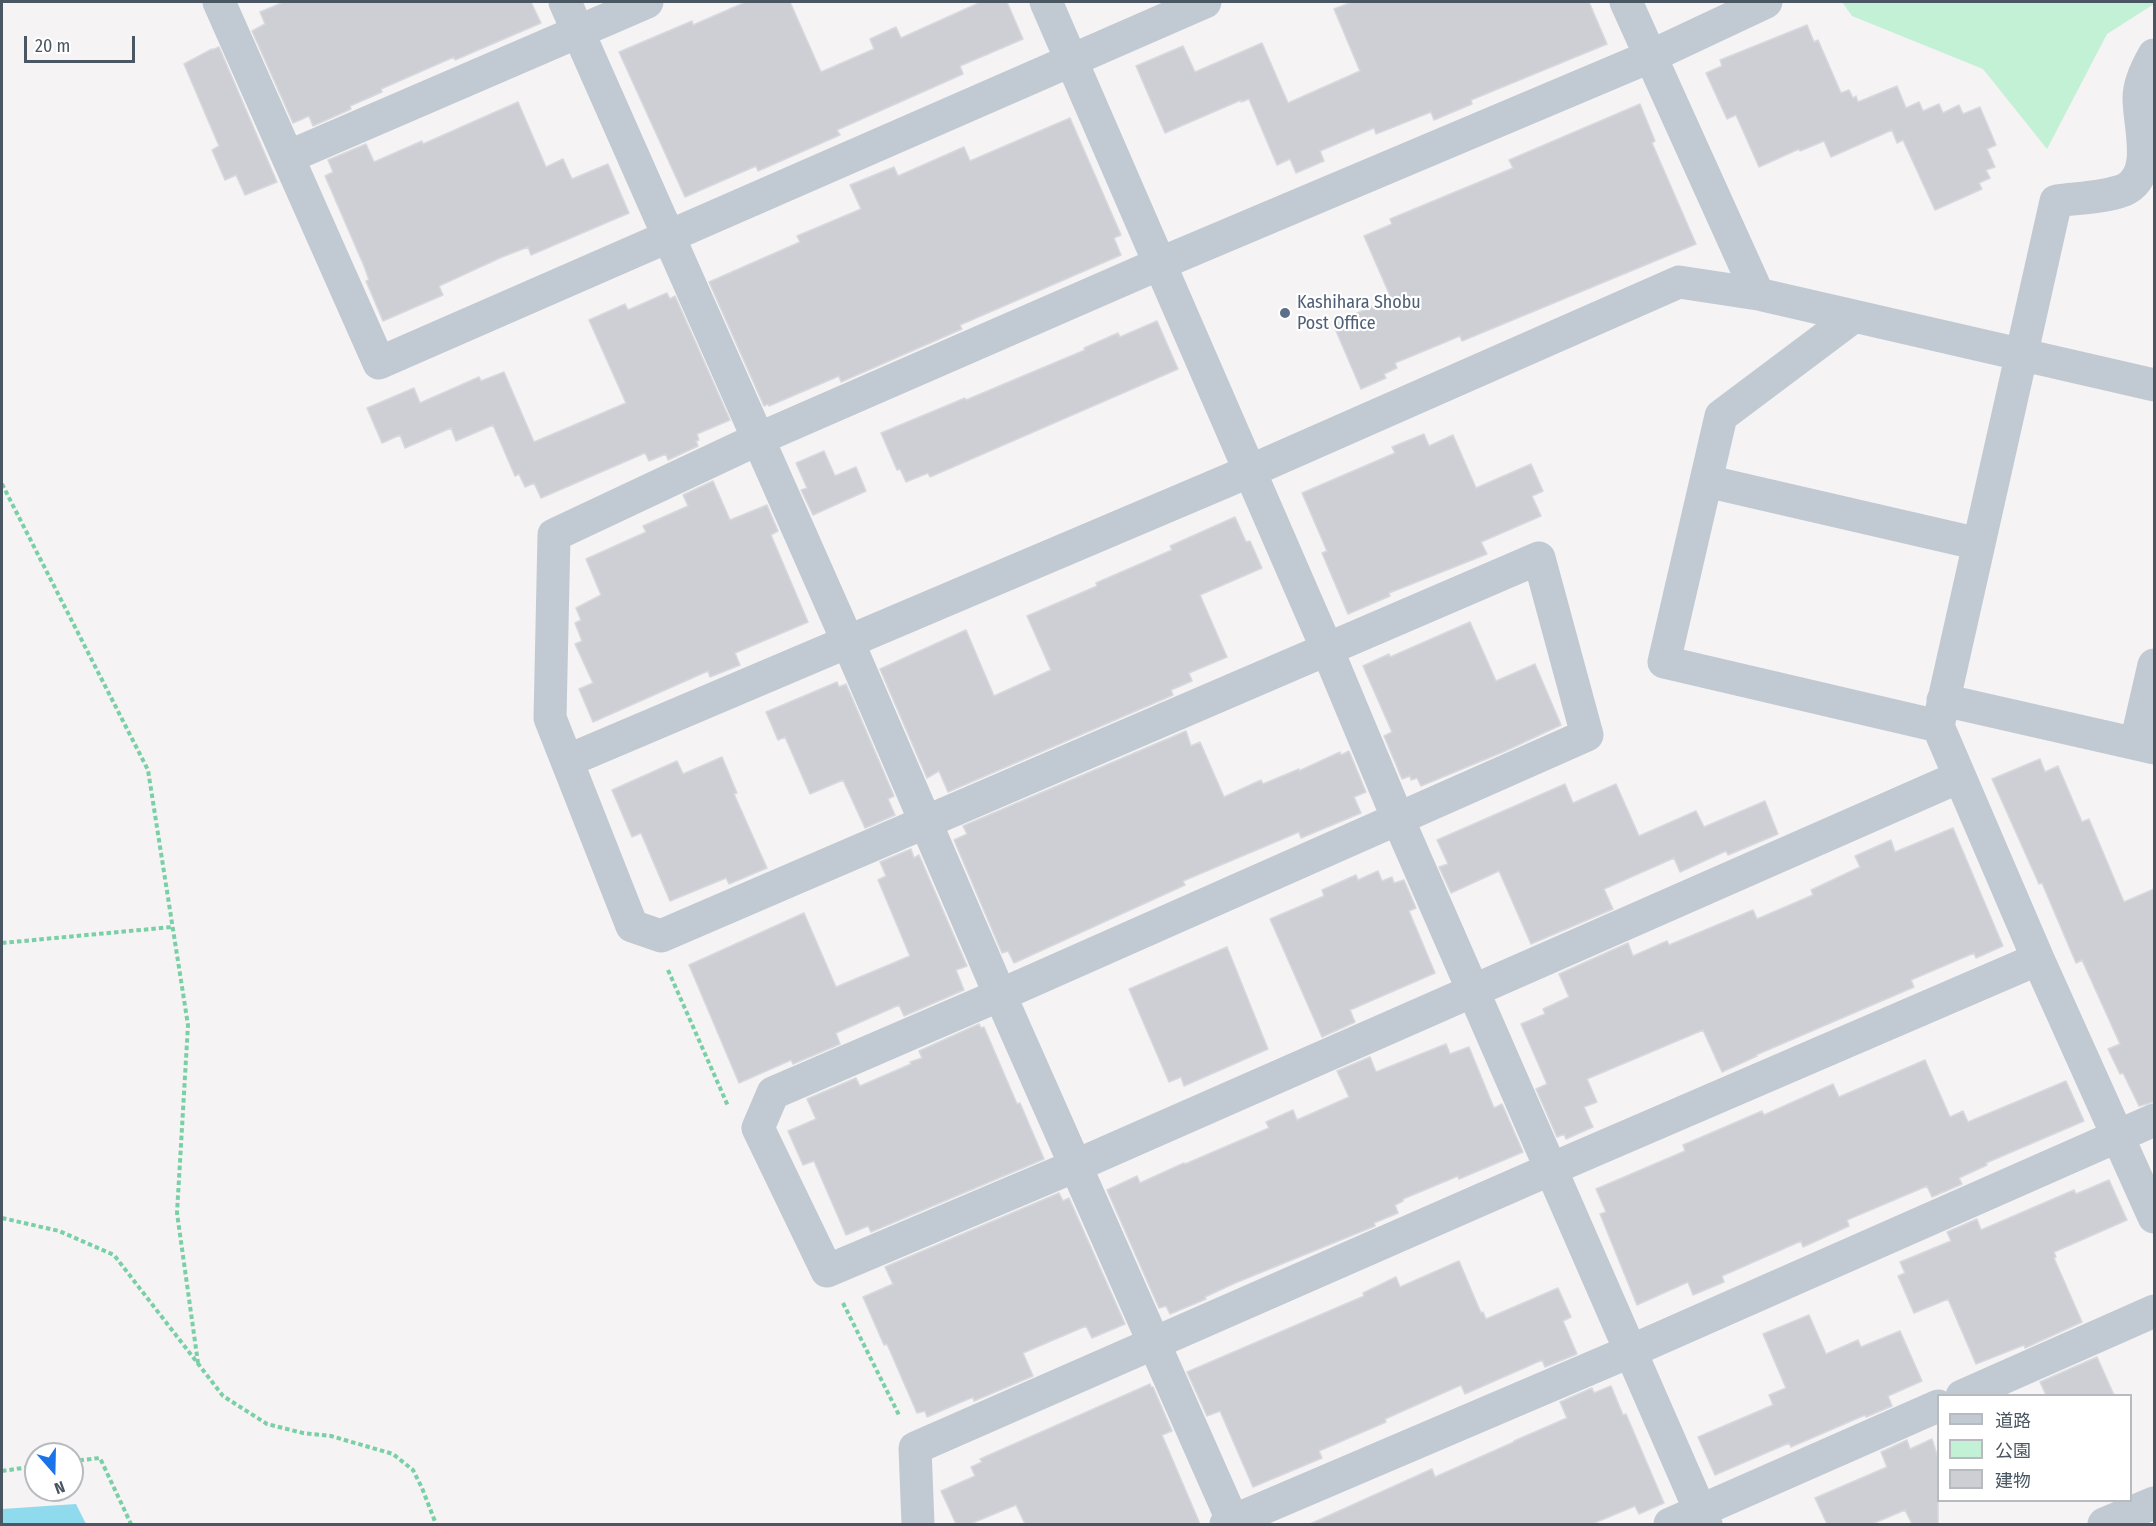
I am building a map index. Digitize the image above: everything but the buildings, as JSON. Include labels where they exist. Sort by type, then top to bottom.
[{"type":"street","points":[[219,2],[379,363],[1205,2]]},
{"type":"street","points":[[564,2],[927,822],[1231,1524],[1631,1351],[2154,1120]]},
{"type":"street","points":[[288,157],[646,2]]},
{"type":"street","points":[[1046,2],[1327,649],[1398,819],[1703,1518]]},
{"type":"street","points":[[1626,2],[1758,294]]},
{"type":"street","points":[[1766,2],[1649,57],[1160,264],[758,439],[554,535],[550,718],[632,926],[661,936],[1539,558],[1587,735],[773,1093],[758,1128],[827,1271],[1075,1166],[1959,777]]},
{"type":"street","points":[[2154,55],[2148,66],[2139,96],[2146,158],[2141,177],[2126,189],[2056,201],[1941,713],[1959,777],[2154,1217]]},
{"type":"street","points":[[567,761],[1250,471],[1679,282],[1758,294],[2154,385]]},
{"type":"street","points":[[1853,317],[1720,416],[1664,662],[1941,713],[2145,746],[2154,664]]},
{"type":"street","points":[[1706,481],[1979,544]]},
{"type":"street","points":[[918,1524],[915,1448],[1551,1169],[2038,959]]},
{"type":"street","points":[[1964,1394],[2154,1311]]},
{"type":"street","points":[[1670,1524],[1703,1518],[1937,1406]]},
{"type":"street","points":[[2104,1524],[2154,1503]]},
{"type":"path","points":[[2,484],[148,770],[188,1025],[177,1213],[198,1363]]},
{"type":"path","points":[[2,943],[172,927]]},
{"type":"path","points":[[661,936],[667,969],[734,1118],[758,1128]]},
{"type":"path","points":[[2,1218],[59,1231],[114,1255],[224,1396],[267,1424],[303,1433],[331,1436],[393,1455],[413,1470],[436,1524]]},
{"type":"path","points":[[827,1271],[915,1448]]},
{"type":"path","points":[[84,1460],[100,1458],[131,1524]]},
{"type":"path","points":[[2,1471],[24,1468]]},
{"type":"green space","points":[[1842,2],[2154,2],[2154,4],[2107,34],[2047,149],[1983,69],[1852,16]]},
{"type":"water","points":[[76,1504],[86,1524],[2,1524],[2,1509]]},
{"type":"place","name":"Kashihara Shobu Post Office","points":[[1285,313]]}]
